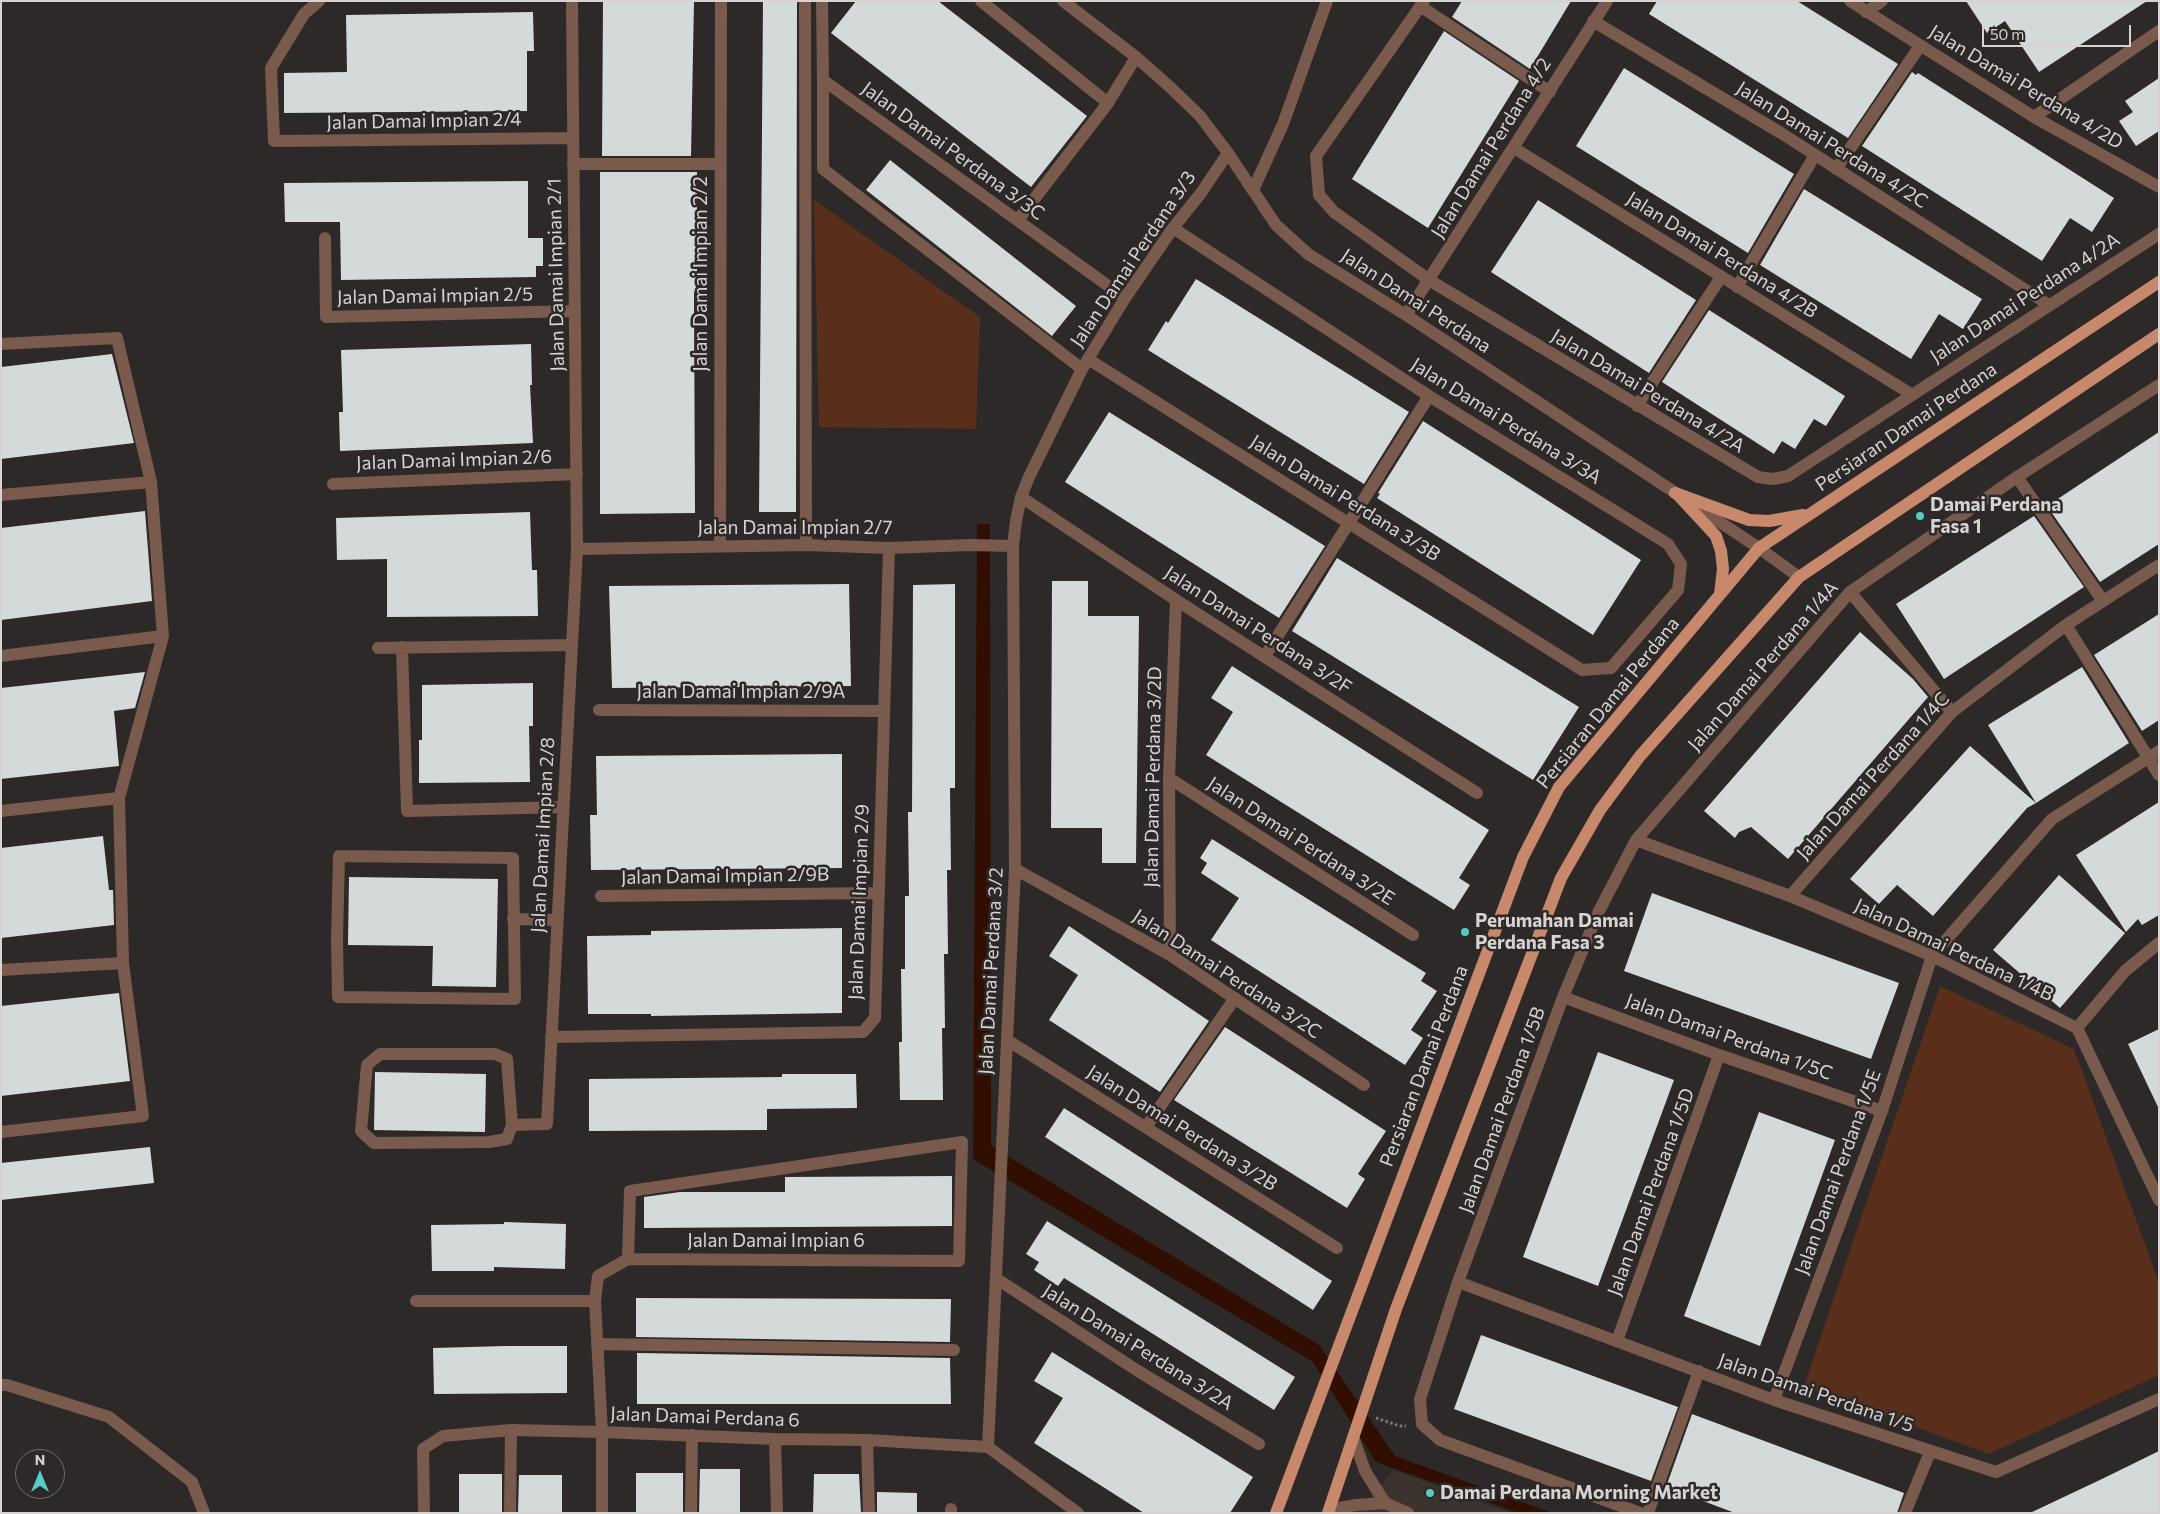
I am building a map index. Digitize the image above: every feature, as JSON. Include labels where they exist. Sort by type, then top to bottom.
[{"type":"main road","name":"Persiaran Damai Perdana","points":[[1276,1513],[1523,857],[1559,787],[1759,548],[2159,282]]},
{"type":"main road","points":[[1329,1511],[1396,1309],[1560,878],[1600,810],[1640,756],[1799,577],[2159,334]]},
{"type":"main road","points":[[1676,493],[1749,520],[1769,521],[1813,512]]},
{"type":"main road","points":[[1676,493],[1716,536],[1723,568],[1720,594]]},
{"type":"street","name":"Jalan Damai Impian 2/4","points":[[319,1],[304,14],[271,68],[274,142],[573,138]]},
{"type":"street","name":"Jalan Damai Impian 2/1","points":[[572,1],[577,549]]},
{"type":"street","name":"Jalan Damai Impian 2/2","points":[[720,1],[720,546]]},
{"type":"street","points":[[804,1],[806,545]]},
{"type":"street","points":[[822,1],[823,80]]},
{"type":"street","points":[[981,1],[1108,103]]},
{"type":"street","name":"Jalan Damai Perdana","points":[[1063,1],[1136,57],[1172,88],[1200,116],[1228,153],[1276,225],[1308,254],[1406,315],[1759,548],[1799,577]]},
{"type":"street","points":[[1253,190],[1283,124],[1327,1]]},
{"type":"street","name":"Jalan Damai Perdana 4/2","points":[[1406,315],[1550,92],[1606,1]]},
{"type":"street","name":"Jalan Damai Perdana 4/2D","points":[[1850,1],[2034,117],[2159,187]]},
{"type":"street","points":[[1866,12],[1882,1]]},
{"type":"street","points":[[1422,4],[1550,92]]},
{"type":"street","name":"Jalan Damai Perdana 4/2A","points":[[1422,4],[1316,156],[1319,195],[1334,212],[1429,280],[1758,477],[1773,479],[1788,476],[2159,234]]},
{"type":"street","name":"Jalan Damai Perdana 4/2C","points":[[1593,21],[1816,155],[2049,305]]},
{"type":"street","points":[[2034,117],[2159,31]]},
{"type":"street","points":[[1836,169],[1920,46]]},
{"type":"street","points":[[1018,220],[1108,103],[1136,57]]},
{"type":"street","name":"Jalan Damai Perdana 3/3C","points":[[823,80],[1125,298]]},
{"type":"street","name":"Jalan Damai Perdana 3/3B","points":[[823,80],[823,169],[1085,364],[1349,523],[1582,670]]},
{"type":"street","name":"Jalan Damai Perdana 4/2B","points":[[1514,148],[1911,394]]},
{"type":"street","name":"Jalan Damai Perdana 3/3","points":[[1021,497],[1085,364],[1125,298],[1228,153]]},
{"type":"street","points":[[1737,287],[1816,155]]},
{"type":"street","points":[[573,164],[720,164]]},
{"type":"street","name":"Jalan Damai Perdana 3/3A","points":[[1173,228],[1429,396],[1668,544],[1681,564],[1678,590],[1611,668],[1582,670]]},
{"type":"street","name":"Jalan Damai Impian 2/5","points":[[325,238],[326,317],[575,311]]},
{"type":"street","points":[[1637,406],[1721,277]]},
{"type":"street","points":[[1,344],[117,338],[151,482],[163,636],[119,798],[123,963],[143,1116],[1,1132]]},
{"type":"street","name":"Jalan Damai Perdana 1/4A","points":[[1636,840],[1850,592],[2017,476],[2159,385]]},
{"type":"street","points":[[1265,656],[1429,396]]},
{"type":"street","name":"Jalan Damai Impian 2/6","points":[[333,484],[577,474]]},
{"type":"street","points":[[2017,476],[2103,601]]},
{"type":"street","points":[[1,495],[151,482]]},
{"type":"street","name":"Jalan Damai Perdana 3/2","points":[[988,1447],[1015,870],[1013,546],[1021,497]]},
{"type":"street","name":"Jalan Damai Perdana 3/2F","points":[[1021,497],[1176,600],[1477,793]]},
{"type":"street","name":"Jalan Damai Impian 2/7","points":[[577,549],[806,545],[889,548],[970,545],[1013,546]]},
{"type":"street","name":"Jalan Damai Impian 2/9","points":[[551,1037],[863,1032],[875,1018],[889,548]]},
{"type":"street","name":"Jalan Damai Impian 2/8","points":[[512,1125],[547,1124],[577,549]]},
{"type":"street","name":"Jalan Damai Perdana 1/4C","points":[[1790,896],[1952,712],[2066,625],[2159,565]]},
{"type":"street","points":[[1850,592],[1952,712]]},
{"type":"street","name":"Jalan Damai Perdana 3/2D","points":[[1170,955],[1169,778],[1176,600]]},
{"type":"street","points":[[2066,625],[2147,759],[2159,775]]},
{"type":"street","points":[[1,656],[163,636]]},
{"type":"street","points":[[378,648],[572,645]]},
{"type":"street","points":[[402,647],[407,811],[563,807]]},
{"type":"street","name":"Jalan Damai Impian 2/9A","points":[[599,710],[883,712]]},
{"type":"street","points":[[1932,956],[2052,819],[2159,751]]},
{"type":"street","name":"Jalan Damai Perdana 3/2E","points":[[1169,778],[1413,934]]},
{"type":"street","points":[[1,810],[119,798]]},
{"type":"street","name":"Jalan Damai Perdana 1/4B","points":[[1636,840],[1790,896],[1932,956],[2077,1028]]},
{"type":"street","name":"Jalan Damai Perdana 1/5B","points":[[1422,1424],[1420,1399],[1458,1282],[1564,997],[1600,910],[1636,840]]},
{"type":"street","points":[[338,856],[513,858],[513,919],[515,999],[338,997],[336,939],[338,856]]},
{"type":"street","name":"Jalan Damai Perdana 3/2C","points":[[1015,870],[1170,955],[1364,1085]]},
{"type":"street","name":"Jalan Damai Impian 2/9B","points":[[601,896],[879,893]]},
{"type":"street","points":[[513,919],[558,920]]},
{"type":"street","points":[[2159,943],[2125,971],[2077,1028],[2159,1200]]},
{"type":"street","name":"Jalan Damai Perdana 1/5E","points":[[1774,1400],[1882,1111],[1932,956]]},
{"type":"street","points":[[1,970],[123,963]]},
{"type":"street","name":"Jalan Damai Perdana 1/5C","points":[[1564,997],[1719,1055],[1882,1111]]},
{"type":"street","points":[[1146,1127],[1235,998]]},
{"type":"street","name":"Jalan Damai Perdana 3/2B","points":[[1007,1040],[1337,1248]]},
{"type":"street","points":[[380,1054],[495,1054],[507,1059],[512,1125],[507,1139],[489,1142],[374,1144],[361,1131],[367,1065],[380,1054]]},
{"type":"street","name":"Jalan Damai Perdana 1/5D","points":[[1617,1341],[1719,1055]]},
{"type":"street","name":"Jalan Damai Impian 6","points":[[595,1300],[598,1276],[628,1259],[959,1261],[962,1142],[630,1191],[628,1259]]},
{"type":"street","name":"Jalan Damai Perdana 3/2A","points":[[997,1280],[1138,1371],[1259,1444]]},
{"type":"street","name":"Jalan Damai Perdana 1/5","points":[[1458,1282],[1774,1400],[1996,1472],[2159,1399]]},
{"type":"street","points":[[416,1302],[595,1300],[602,1432],[602,1513]]},
{"type":"street","points":[[598,1344],[954,1350]]},
{"type":"street","points":[[1648,1513],[1699,1372]]},
{"type":"street","points":[[1,1384],[109,1417],[192,1482],[204,1513]]},
{"type":"street","points":[[1422,1424],[1440,1440],[1640,1513]]},
{"type":"street","points":[[510,1513],[511,1430]]},
{"type":"street","name":"Jalan Damai Perdana 6","points":[[424,1513],[423,1449],[443,1436],[511,1430],[775,1439],[867,1440],[988,1447]]},
{"type":"street","points":[[691,1513],[692,1435]]},
{"type":"street","points":[[1353,1436],[1365,1471],[1383,1508]]},
{"type":"street","points":[[775,1439],[777,1513]]},
{"type":"street","points":[[867,1440],[869,1513]]},
{"type":"street","points":[[988,1447],[1078,1513]]},
{"type":"street","points":[[1905,1513],[1930,1452]]},
{"type":"street","points":[[1329,1511],[1356,1505],[1408,1513]]},
{"type":"path","points":[[1362,1412],[1400,1426],[1422,1424]]},
{"type":"shaded area","points":[[814,200],[980,317],[976,429],[819,427]]},
{"type":"shaded area","points":[[977,524],[990,524],[991,1146],[1319,1345],[1395,1456],[1552,1513],[1519,1513],[1376,1462],[1313,1362],[973,1159]]},
{"type":"shaded area","points":[[1940,986],[2074,1049],[2159,1283],[2159,1375],[1989,1454],[1804,1386]]},
{"type":"shaded area","points":[[1394,1470],[1511,1513],[1356,1513]]},
{"type":"building","points":[[603,1],[694,1],[691,156],[602,156]]},
{"type":"building","points":[[763,1],[797,1],[796,512],[759,512]]},
{"type":"building","points":[[856,1],[938,1],[1087,116],[1031,187],[831,33]]},
{"type":"building","points":[[1462,1],[1571,1],[1530,69],[1452,17]]},
{"type":"building","points":[[1657,1],[1797,1],[1898,64],[1848,138],[1649,14]]},
{"type":"building","points":[[1966,1],[2147,1],[2039,72],[2005,21],[1987,33]]},
{"type":"building","points":[[533,12],[534,51],[527,51],[527,111],[284,113],[284,73],[347,72],[346,15]]},
{"type":"building","points":[[1444,31],[1519,81],[1428,228],[1352,179]]},
{"type":"building","points":[[1624,68],[1794,174],[1748,253],[1576,146]]},
{"type":"building","points":[[1912,72],[1916,75],[1918,73],[2114,198],[2092,232],[2070,218],[2042,261],[1862,146]]},
{"type":"building","points":[[2159,78],[2159,131],[2136,146],[2119,121],[2133,112],[2125,101]]},
{"type":"building","points":[[890,160],[1076,306],[1052,336],[866,190]]},
{"type":"building","points":[[600,172],[697,172],[697,292],[694,292],[695,513],[600,514]]},
{"type":"building","points":[[528,181],[528,238],[543,238],[543,266],[536,266],[536,277],[341,280],[340,222],[285,222],[284,183]]},
{"type":"building","points":[[1804,189],[1982,299],[1963,329],[1939,314],[1911,359],[1760,265]]},
{"type":"building","points":[[1538,200],[1696,300],[1649,373],[1491,272]]},
{"type":"building","points":[[1196,279],[1409,412],[1364,484],[1148,350]]},
{"type":"building","points":[[1709,310],[1845,396],[1826,426],[1814,419],[1795,449],[1782,441],[1774,454],[1662,382]]},
{"type":"building","points":[[531,344],[532,385],[530,385],[533,443],[340,451],[339,412],[343,412],[341,350]]},
{"type":"building","points":[[112,354],[134,443],[1,459],[1,367]]},
{"type":"building","points":[[1109,412],[1325,546],[1279,618],[1065,482]]},
{"type":"building","points":[[1423,421],[1641,560],[1593,635],[1377,498],[1380,494],[1378,493]]},
{"type":"building","points":[[2159,432],[2159,544],[2100,582],[2047,506]]},
{"type":"building","points":[[145,511],[152,601],[1,620],[1,528]]},
{"type":"building","points":[[530,512],[532,570],[537,570],[538,616],[387,617],[387,559],[337,560],[336,518]]},
{"type":"building","points":[[2034,516],[2084,587],[1944,679],[1896,604]]},
{"type":"building","points":[[1337,558],[1579,707],[1533,780],[1292,631]]},
{"type":"building","points":[[1052,581],[1088,581],[1088,616],[1139,616],[1136,863],[1102,863],[1102,828],[1051,828]]},
{"type":"building","points":[[849,584],[851,686],[612,688],[609,586]]},
{"type":"building","points":[[955,584],[955,788],[950,788],[951,870],[947,870],[948,954],[944,954],[945,1028],[942,1028],[943,1100],[900,1100],[899,1042],[902,1042],[901,969],[905,969],[905,896],[909,896],[908,812],[912,812],[913,585]]},
{"type":"building","points":[[2159,614],[2159,720],[2142,731],[2094,655]]},
{"type":"building","points":[[1860,632],[1913,679],[1928,697],[1788,859],[1751,827],[1739,832],[1735,838],[1704,811]]},
{"type":"building","points":[[1232,666],[1489,830],[1459,878],[1470,885],[1454,910],[1206,755],[1233,712],[1211,698]]},
{"type":"building","points":[[2082,667],[2129,743],[2036,803],[1988,725]]},
{"type":"building","points":[[145,672],[135,708],[114,711],[119,766],[1,779],[1,688]]},
{"type":"building","points":[[533,683],[533,726],[529,726],[530,782],[419,783],[419,740],[422,740],[422,685]]},
{"type":"building","points":[[1970,746],[2036,803],[2027,808],[1933,916],[1897,885],[1879,904],[1850,879]]},
{"type":"building","points":[[842,754],[842,868],[591,870],[590,815],[597,815],[596,756]]},
{"type":"building","points":[[2159,802],[2159,915],[2142,925],[2138,919],[2126,932],[2076,855]]},
{"type":"building","points":[[103,836],[109,890],[113,890],[114,925],[1,938],[1,848]]},
{"type":"building","points":[[1212,839],[1426,973],[1421,981],[1437,991],[1411,1030],[1423,1038],[1405,1065],[1211,940],[1239,898],[1201,873],[1207,863],[1200,858]]},
{"type":"building","points":[[2059,875],[2125,933],[2060,1008],[1993,950]]},
{"type":"building","points":[[349,877],[498,879],[496,987],[432,986],[433,946],[348,945]]},
{"type":"building","points":[[1652,893],[1899,983],[1871,1059],[1624,971]]},
{"type":"building","points":[[1069,926],[1209,1021],[1160,1092],[1049,1020],[1078,975],[1049,956]]},
{"type":"building","points":[[842,928],[842,1013],[651,1016],[651,1014],[588,1014],[587,936],[651,935],[651,931]]},
{"type":"building","points":[[119,993],[130,1081],[1,1096],[1,1006]]},
{"type":"building","points":[[1225,1027],[1386,1131],[1358,1174],[1365,1179],[1347,1208],[1174,1100]]},
{"type":"building","points":[[2159,1029],[2159,1109],[2128,1044]]},
{"type":"building","points":[[1598,1052],[1674,1080],[1598,1286],[1523,1257]]},
{"type":"building","points":[[375,1072],[486,1074],[485,1132],[374,1130]]},
{"type":"building","points":[[782,1074],[856,1074],[857,1108],[767,1109],[767,1130],[589,1131],[589,1079],[782,1077]]},
{"type":"building","points":[[1064,1108],[1332,1281],[1313,1310],[1045,1137]]},
{"type":"building","points":[[1759,1112],[1835,1140],[1760,1346],[1684,1316]]},
{"type":"building","points":[[150,1147],[154,1183],[1,1200],[1,1163]]},
{"type":"building","points":[[952,1176],[952,1226],[644,1228],[644,1197],[680,1192],[785,1192],[785,1177]]},
{"type":"building","points":[[1047,1221],[1295,1377],[1274,1410],[1064,1278],[1058,1286],[1034,1270],[1039,1262],[1026,1254]]},
{"type":"building","points":[[504,1222],[566,1224],[565,1269],[494,1267],[494,1271],[432,1271],[431,1225],[504,1224]]},
{"type":"building","points":[[636,1298],[951,1299],[950,1342],[636,1337]]},
{"type":"building","points":[[1481,1335],[1678,1407],[1651,1481],[1454,1409]]},
{"type":"building","points":[[567,1346],[567,1393],[434,1394],[433,1348]]},
{"type":"building","points":[[1052,1352],[1253,1477],[1230,1513],[1144,1513],[1034,1443],[1063,1398],[1034,1381]]},
{"type":"building","points":[[637,1353],[950,1358],[951,1404],[637,1404]]},
{"type":"building","points":[[1692,1414],[1904,1493],[1897,1513],[1735,1513],[1666,1487]]},
{"type":"building","points":[[2159,1451],[2159,1513],[2030,1513],[2104,1478]]},
{"type":"building","points":[[700,1469],[740,1469],[740,1513],[699,1513]]},
{"type":"building","points":[[636,1473],[683,1473],[683,1513],[636,1513]]},
{"type":"building","points":[[459,1474],[502,1474],[502,1513],[459,1513]]},
{"type":"building","points":[[814,1474],[859,1474],[861,1513],[813,1513]]},
{"type":"building","points":[[519,1475],[562,1475],[562,1513],[518,1513]]},
{"type":"building","points":[[877,1492],[917,1493],[917,1513],[877,1513]]},
{"type":"place","name":"Damai Perdana Fasa 1","points":[[1920,516]]},
{"type":"place","name":"Perumahan Damai Perdana Fasa 3","points":[[1465,932]]},
{"type":"place","name":"Damai Perdana Morning Market","points":[[1430,1493]]}]
